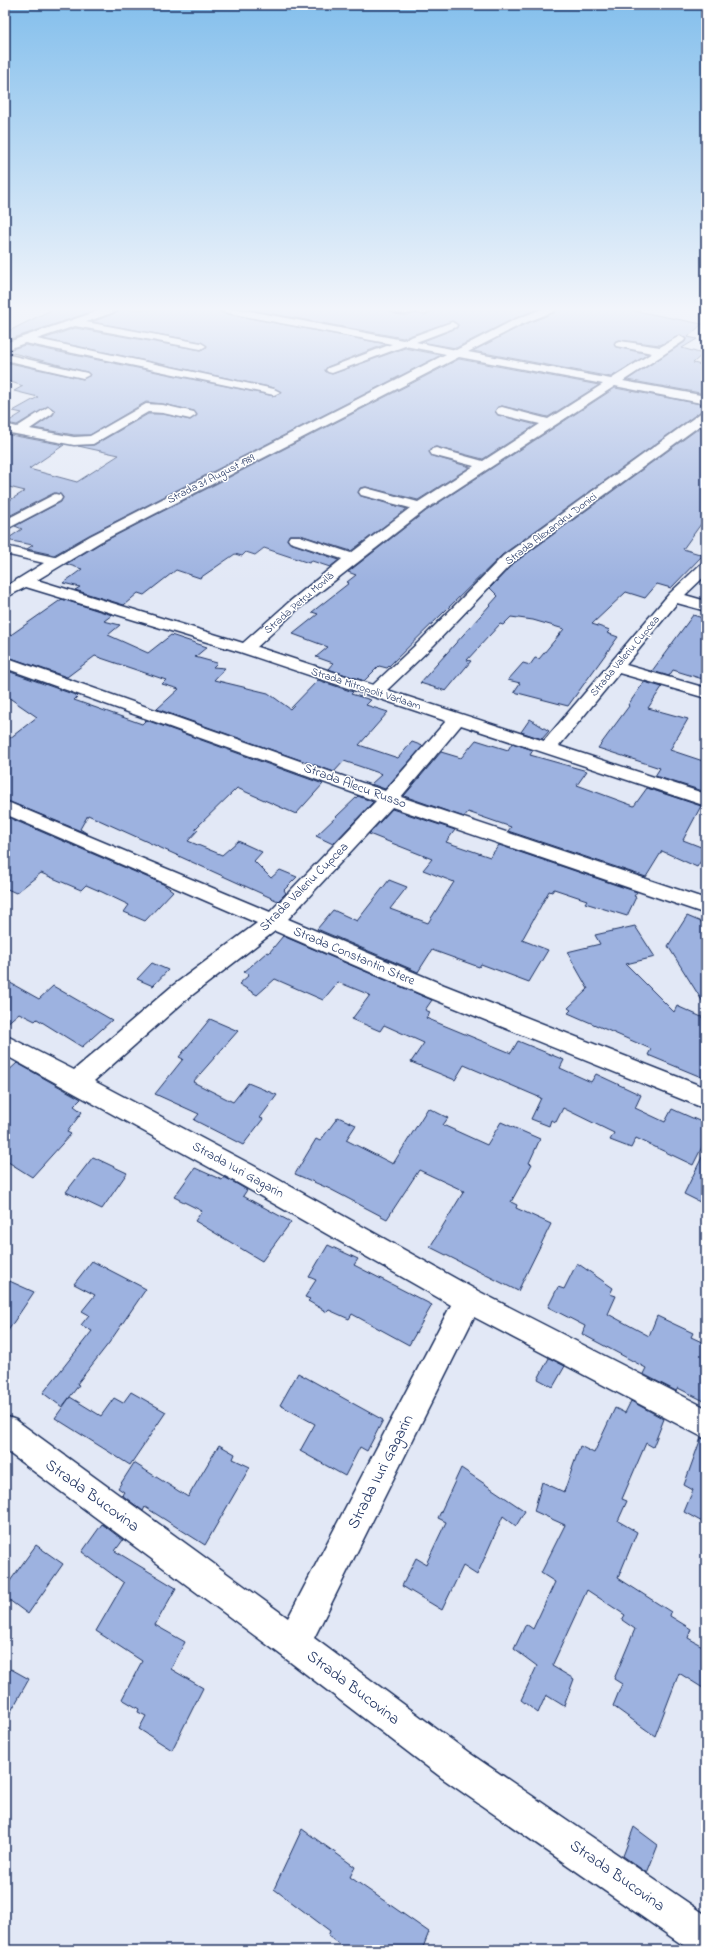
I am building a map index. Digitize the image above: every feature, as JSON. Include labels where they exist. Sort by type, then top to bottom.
[{"type":"street","name":"Strada 31 August 1989","points":[[5,593],[95,539],[366,400]]},
{"type":"street","name":"Strada Petru Movilă","points":[[246,649],[294,606],[353,558],[420,507],[586,400]]},
{"type":"street","points":[[5,428],[85,442],[93,440],[146,408],[163,409],[190,416]]},
{"type":"street","points":[[502,411],[551,423]]},
{"type":"street","points":[[20,430],[48,412]]},
{"type":"street","name":"Strada Alexandru Donici","points":[[375,692],[428,642],[508,560],[706,415]]},
{"type":"street","points":[[436,452],[485,465]]},
{"type":"street","points":[[366,492],[420,507]]},
{"type":"street","points":[[5,526],[55,498]]},
{"type":"street","name":"Strada Petru Movilă","points":[[295,540],[353,558]]},
{"type":"street","points":[[5,550],[56,562]]},
{"type":"street","name":"Strada Valeriu Cupcea","points":[[547,749],[674,597],[706,567]]},
{"type":"street","name":"Strada Mitropolit Varlaam","points":[[24,581],[246,649],[706,800]]},
{"type":"street","points":[[674,597],[706,606]]},
{"type":"street","name":"Strada Alecu Russo","points":[[5,662],[389,799],[706,907]]},
{"type":"street","points":[[615,667],[706,693]]},
{"type":"street","name":"Strada Valeriu Cupcea","points":[[77,1082],[179,993],[274,921],[389,799],[457,719]]},
{"type":"street","name":"Strada Constantin Stere","points":[[5,807],[436,991],[662,1080],[706,1099]]},
{"type":"street","name":"Strada Iuri Gagarin","points":[[5,1044],[245,1174],[468,1300],[706,1424]]},
{"type":"street","name":"Strada Iuri Gagarin","points":[[293,1643],[468,1300]]},
{"type":"street","name":"Strada Bucovina","points":[[5,1431],[293,1643],[455,1765],[706,1938]]},
{"type":"building","points":[[32,400],[353,400],[89,535],[54,555],[27,549],[33,545],[6,540],[22,529],[15,526],[61,502],[63,497],[60,494],[54,493],[5,518],[5,503],[25,491],[5,486],[5,434],[64,445],[29,469],[77,482],[119,455],[78,446],[94,445],[148,414],[163,414],[190,420],[197,415],[194,411],[146,402],[90,435],[74,435],[34,428],[53,415],[55,411],[49,406],[17,425],[6,423],[22,413],[13,411]]},
{"type":"building","points":[[379,400],[575,400],[548,417],[502,406],[498,407],[495,412],[498,415],[536,425],[483,459],[436,447],[432,448],[429,451],[432,456],[470,467],[418,500],[366,487],[360,488],[358,493],[361,496],[407,509],[351,551],[300,535],[289,535],[287,540],[290,543],[339,560],[330,567],[312,561],[309,563],[264,548],[255,555],[246,552],[242,556],[235,554],[200,578],[176,570],[144,595],[138,593],[124,605],[75,590],[80,587],[63,583],[82,569],[66,564],[101,543]]},
{"type":"building","points":[[596,400],[680,400],[706,405],[706,410],[701,411],[502,555],[387,668],[379,666],[364,681],[328,669],[333,663],[316,657],[328,647],[293,634],[318,614],[312,612],[349,583],[347,582],[356,575],[348,572],[426,511]]},
{"type":"building","points":[[706,423],[706,517],[683,549],[703,555],[671,588],[657,584],[645,598],[626,592],[592,624],[610,630],[607,633],[618,637],[568,706],[514,692],[520,683],[508,680],[523,663],[530,665],[535,658],[539,659],[564,629],[533,620],[511,617],[503,625],[500,624],[467,660],[471,661],[446,691],[420,683],[498,596],[490,588],[514,563]]},
{"type":"building","points":[[62,599],[112,615],[104,621],[120,625],[108,635],[148,653],[171,635],[207,647],[195,657],[217,663],[213,667],[225,668],[214,680],[268,693],[290,709],[318,680],[353,692],[351,694],[371,700],[366,705],[388,712],[359,745],[398,758],[412,742],[423,746],[385,789],[371,784],[382,774],[344,761],[334,772],[157,709],[179,689],[162,684],[166,680],[95,656],[67,677],[5,656],[5,639]]},
{"type":"building","points":[[693,615],[706,619],[706,680],[673,670],[669,676],[652,671]]},
{"type":"building","points":[[5,670],[78,696],[74,700],[142,724],[146,720],[323,784],[296,814],[237,788],[195,829],[198,830],[188,841],[222,855],[238,841],[262,852],[254,861],[271,878],[280,870],[297,877],[284,890],[286,893],[278,901],[88,815],[80,829],[88,834],[5,800],[5,742],[37,717],[5,695]]},
{"type":"building","points":[[644,682],[662,687],[648,708],[688,719],[670,750],[706,762],[706,792],[655,776],[660,768],[598,748],[629,706],[628,705]]},
{"type":"building","points":[[530,719],[549,731],[542,739],[521,732]]},
{"type":"building","points":[[476,740],[508,750],[512,743],[533,750],[530,755],[587,771],[577,785],[634,806],[647,788],[701,806],[683,840],[706,849],[706,853],[697,867],[662,851],[646,877],[508,831],[511,827],[468,812],[464,817],[404,796],[441,752],[461,758]]},
{"type":"building","points":[[358,796],[373,802],[333,844],[316,836]]},
{"type":"building","points":[[392,809],[455,830],[446,842],[490,857],[499,845],[637,892],[634,896],[636,897],[627,916],[585,903],[587,900],[554,889],[552,892],[549,891],[522,940],[548,950],[529,982],[481,964],[479,967],[432,950],[418,972],[317,929],[333,910],[357,921],[389,880],[407,887],[390,909],[428,923],[454,882],[423,870],[432,859],[369,834]]},
{"type":"building","points":[[5,816],[163,884],[173,891],[145,921],[124,912],[129,905],[102,892],[86,885],[81,890],[41,873],[16,893],[5,888]]},
{"type":"building","points":[[687,916],[706,924],[706,1007],[668,946]]},
{"type":"building","points":[[635,926],[655,957],[626,964],[674,1012],[677,1006],[706,1019],[706,1079],[648,1055],[651,1049],[568,1013],[571,1010],[568,1008],[588,989],[567,952],[600,944],[595,935]]},
{"type":"building","points":[[283,936],[432,1000],[425,1010],[430,1012],[426,1018],[511,1053],[518,1041],[564,1060],[560,1068],[591,1082],[596,1074],[641,1095],[635,1108],[665,1122],[672,1109],[706,1124],[706,1139],[693,1165],[636,1138],[631,1148],[610,1140],[614,1133],[563,1108],[556,1122],[551,1120],[549,1126],[531,1119],[541,1098],[464,1065],[455,1080],[411,1062],[424,1043],[384,1025],[380,1031],[352,1019],[370,995],[338,982],[323,1000],[275,979],[257,995],[239,984],[249,975],[244,972],[267,952],[269,953]]},
{"type":"building","points":[[152,963],[168,970],[153,986],[137,979]]},
{"type":"building","points":[[5,980],[39,999],[53,986],[112,1020],[82,1047],[37,1019],[35,1021],[19,1013],[5,1025]]},
{"type":"building","points":[[210,1019],[238,1031],[193,1082],[233,1102],[248,1083],[277,1095],[260,1118],[263,1119],[243,1145],[194,1120],[199,1114],[155,1094],[183,1059],[179,1057]]},
{"type":"building","points":[[17,1063],[81,1099],[74,1106],[82,1112],[67,1132],[71,1134],[32,1177],[5,1160],[5,1074]]},
{"type":"building","points":[[428,1108],[448,1118],[443,1125],[487,1145],[501,1122],[540,1139],[529,1163],[532,1164],[511,1202],[517,1205],[516,1208],[551,1224],[518,1291],[430,1247],[464,1191],[419,1170],[387,1219],[330,1189],[295,1174],[316,1139],[320,1141],[338,1117],[356,1125],[346,1140],[393,1164]]},
{"type":"building","points":[[706,1149],[706,1205],[684,1194]]},
{"type":"building","points":[[93,1157],[127,1173],[102,1209],[66,1192]]},
{"type":"building","points":[[195,1168],[222,1180],[224,1177],[235,1183],[247,1190],[243,1196],[291,1222],[262,1261],[195,1221],[202,1211],[174,1197]]},
{"type":"building","points":[[328,1245],[358,1259],[354,1265],[432,1305],[409,1345],[352,1314],[349,1319],[329,1310],[327,1312],[308,1301],[310,1299],[305,1297],[316,1280],[309,1277]]},
{"type":"building","points":[[92,1261],[146,1289],[62,1407],[43,1393],[92,1331],[81,1325],[89,1315],[82,1311],[95,1295],[74,1284]]},
{"type":"building","points":[[577,1263],[613,1288],[610,1294],[616,1296],[608,1314],[649,1336],[657,1316],[693,1333],[691,1337],[706,1344],[706,1402],[678,1388],[676,1391],[643,1374],[646,1368],[582,1334],[585,1326],[548,1307],[558,1287],[564,1289]]},
{"type":"building","points":[[5,1279],[34,1292],[5,1335]]},
{"type":"building","points":[[549,1358],[565,1366],[553,1387],[538,1379]]},
{"type":"building","points":[[298,1373],[383,1420],[367,1451],[360,1447],[345,1476],[300,1451],[315,1424],[280,1405]]},
{"type":"building","points":[[131,1392],[166,1412],[130,1465],[55,1418],[70,1397],[101,1416],[114,1398],[123,1403]]},
{"type":"building","points":[[631,1401],[664,1419],[653,1447],[646,1443],[622,1499],[627,1501],[618,1521],[637,1532],[618,1578],[671,1612],[670,1616],[691,1629],[688,1638],[706,1648],[706,1690],[679,1673],[655,1736],[613,1706],[622,1684],[614,1679],[635,1629],[622,1620],[625,1615],[587,1590],[552,1666],[574,1679],[564,1706],[546,1695],[538,1713],[521,1700],[537,1666],[514,1649],[526,1624],[533,1629],[555,1582],[541,1573],[565,1525],[534,1511],[542,1482],[564,1492],[580,1446],[594,1453],[615,1408],[625,1413]]},
{"type":"building","points":[[701,1438],[706,1440],[706,1524],[684,1512],[693,1490],[684,1485]]},
{"type":"building","points":[[219,1445],[235,1454],[233,1459],[250,1467],[205,1545],[145,1507],[143,1511],[122,1495],[124,1492],[118,1488],[134,1463],[188,1497]]},
{"type":"building","points":[[461,1468],[525,1511],[516,1526],[503,1516],[477,1575],[463,1566],[442,1610],[402,1586],[416,1558],[426,1564],[446,1522],[438,1518]]},
{"type":"building","points":[[102,1524],[123,1540],[115,1551],[176,1588],[155,1625],[185,1642],[171,1669],[203,1688],[172,1750],[139,1729],[146,1716],[138,1712],[139,1709],[122,1699],[142,1661],[96,1631],[124,1583],[82,1552]]},
{"type":"building","points":[[36,1545],[63,1564],[28,1614],[5,1597],[5,1588]]},
{"type":"building","points":[[11,1669],[29,1679],[5,1722],[5,1679]]},
{"type":"building","points":[[634,1827],[658,1845],[647,1873],[623,1856]]},
{"type":"building","points":[[302,1829],[355,1867],[350,1877],[429,1932],[422,1950],[347,1950],[328,1936],[330,1931],[274,1889]]}]
